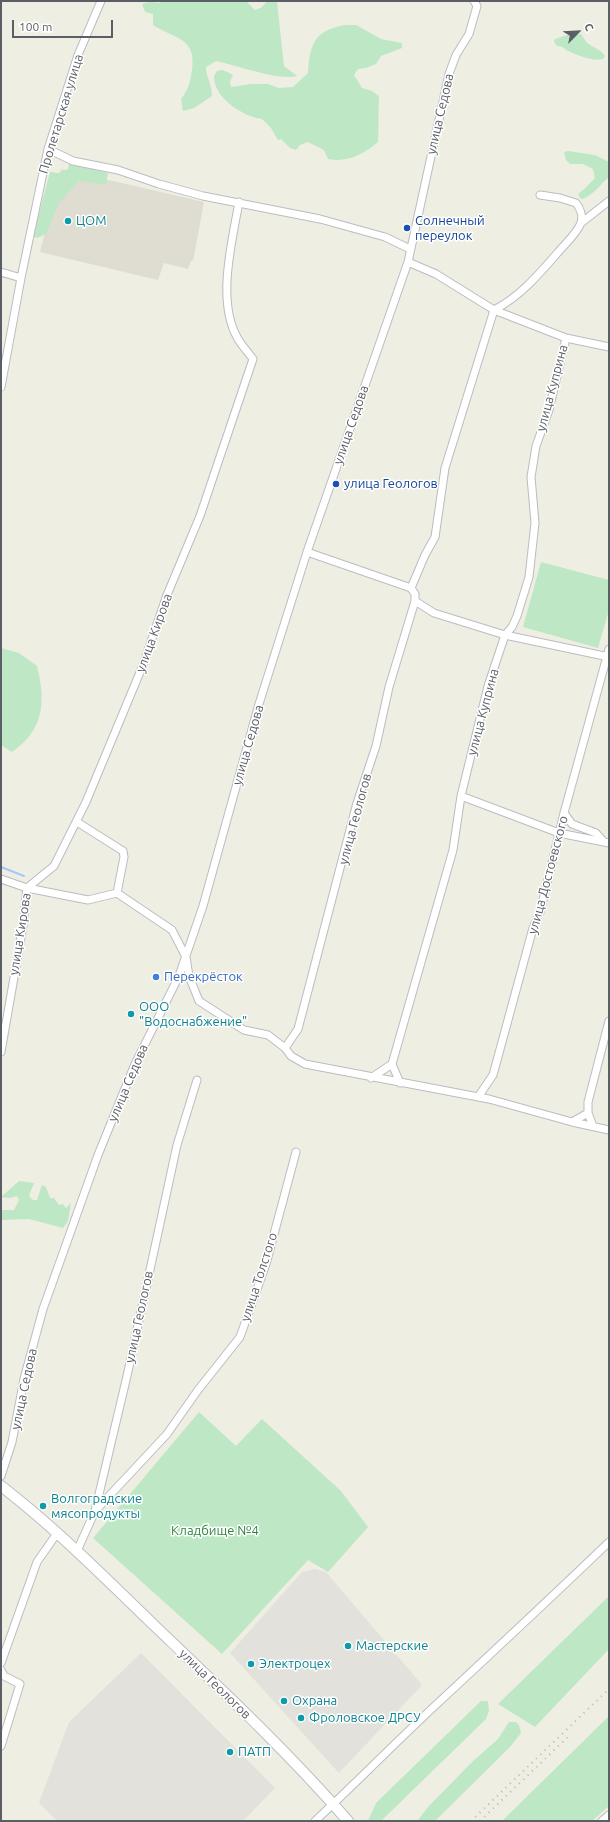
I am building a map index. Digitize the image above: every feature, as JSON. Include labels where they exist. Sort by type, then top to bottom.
[{"type":"street","name":"Пролетарская улица","points":[[1,387],[21,278],[48,150],[78,55],[101,1]]},
{"type":"street","name":"улица Седова","points":[[1,1476],[12,1442],[24,1379],[43,1309],[98,1155],[134,1064],[179,976],[203,906],[260,704],[307,552],[408,262],[448,74],[456,55],[469,34],[477,3]]},
{"type":"street","points":[[48,150],[73,161],[118,170],[159,184],[203,196],[320,218],[385,237],[410,249]]},
{"type":"street","points":[[540,194],[576,203],[580,210],[581,223]]},
{"type":"street","points":[[411,588],[425,555],[435,537],[445,468],[494,310],[508,303],[540,274],[574,235],[581,223],[609,201]]},
{"type":"street","name":"улица Кирова","points":[[1,1052],[23,926],[27,888],[54,866],[77,822],[143,665],[168,595],[200,516],[253,359],[238,339],[232,325],[228,300],[227,275],[239,202]]},
{"type":"street","points":[[408,262],[436,274],[494,310],[566,338],[609,347]]},
{"type":"street","points":[[1,272],[21,278]]},
{"type":"street","name":"улица Куприна","points":[[392,1064],[453,850],[461,796],[488,686],[505,635],[512,627],[517,616],[529,577],[535,523],[531,478],[536,446],[549,410],[566,338]]},
{"type":"street","points":[[307,552],[411,588],[415,594],[415,601],[434,613],[505,635],[608,654]]},
{"type":"street","name":"улица Геологов","points":[[285,1048],[298,1029],[357,803],[376,746],[389,687],[415,601]]},
{"type":"street","name":"улица Достоевского","points":[[478,1097],[493,1075],[503,1045],[534,928],[540,912],[564,813],[608,654]]},
{"type":"street","points":[[461,796],[559,833],[607,844]]},
{"type":"street","points":[[564,813],[572,824],[596,833],[607,844]]},
{"type":"street","points":[[77,822],[123,852],[124,857],[117,893]]},
{"type":"street","points":[[1,879],[27,888],[88,900],[117,893],[172,930],[186,957],[189,976],[199,1000],[244,1030],[268,1035],[285,1048],[291,1056],[305,1064],[371,1078],[478,1097],[572,1122],[609,1130]]},
{"type":"street","points":[[179,976],[184,973],[189,976]]},
{"type":"street","points":[[593,1126],[588,1113],[588,1102],[609,1021]]},
{"type":"street","points":[[371,1078],[392,1064],[400,1083]]},
{"type":"street","name":"улица Геологов","points":[[78,1551],[95,1511],[127,1376],[172,1166],[197,1080]]},
{"type":"street","points":[[572,1122],[588,1113]]},
{"type":"street","name":"улица Толстого","points":[[95,1511],[167,1434],[198,1390],[240,1337],[266,1264],[296,1152]]},
{"type":"street","name":"улица Геологов","points":[[1,1486],[58,1532],[78,1551],[268,1735],[348,1821]]},
{"type":"street","points":[[1,1663],[37,1562],[58,1532]]},
{"type":"street","points":[[315,1821],[334,1805],[439,1702],[528,1620],[609,1542]]},
{"type":"street","points":[[1,1670],[4,1676],[20,1684],[1,1746]]},
{"type":"street","points":[[602,1821],[609,1815]]},
{"type":"shaded area","points":[[61,169],[204,202],[193,261],[191,261],[188,269],[164,263],[158,280],[40,252]]},
{"type":"shaded area","name":"Фроловское ДРСУ","points":[[315,1569],[326,1572],[422,1685],[339,1773],[230,1653],[302,1572]]},
{"type":"shaded area","name":"ПАТП","points":[[141,1653],[275,1788],[243,1821],[57,1821],[39,1803],[69,1722]]},
{"type":"green space","points":[[161,1],[246,1],[255,10],[262,7],[267,1],[277,2],[284,66],[297,76],[289,77],[268,75],[216,61],[206,67],[212,96],[194,108],[183,111],[181,99],[190,82],[193,59],[191,51],[182,40],[153,25],[153,14],[145,12],[142,4],[149,2],[160,3]]},
{"type":"green space","points":[[344,25],[356,25],[381,39],[402,43],[402,48],[381,56],[376,64],[358,69],[354,75],[362,88],[372,91],[379,96],[378,142],[361,154],[348,159],[335,160],[328,159],[324,150],[308,142],[300,145],[296,150],[290,148],[281,139],[278,140],[271,128],[262,119],[246,114],[230,105],[218,91],[214,76],[217,71],[223,70],[233,75],[230,81],[231,87],[250,84],[268,84],[279,88],[293,87],[308,73],[311,49],[321,34]]},
{"type":"green space","points":[[581,34],[587,43],[602,52],[605,56],[603,59],[595,60],[580,56],[557,46],[554,42],[555,39],[567,35]]},
{"type":"green space","points":[[568,151],[595,155],[609,162],[609,177],[594,192],[583,199],[580,198],[578,194],[595,178],[593,169],[583,164],[570,164],[566,160],[564,152]]},
{"type":"green space","points":[[69,164],[108,173],[106,185],[79,181],[59,203],[46,234],[37,238],[33,236],[50,172],[58,173],[68,169]]},
{"type":"green space","points":[[541,562],[609,580],[609,610],[598,648],[523,627]]},
{"type":"green space","points":[[1,648],[19,653],[37,666],[40,679],[41,703],[40,714],[36,725],[31,734],[23,743],[12,752],[1,745]]},
{"type":"green space","points":[[19,1181],[34,1183],[29,1196],[33,1200],[37,1200],[42,1185],[46,1187],[50,1198],[54,1198],[59,1205],[63,1204],[66,1208],[71,1203],[68,1221],[63,1228],[29,1219],[1,1220],[1,1210],[14,1210],[19,1200],[17,1196],[10,1198],[1,1197]]},
{"type":"green space","name":"Кладбище №4","points":[[199,1412],[236,1446],[262,1419],[341,1491],[368,1527],[328,1572],[308,1560],[222,1654],[93,1538]]},
{"type":"green space","points":[[609,1596],[609,1649],[535,1727],[498,1704]]},
{"type":"green space","points":[[481,1701],[488,1701],[489,1711],[486,1719],[381,1821],[368,1821],[376,1803]]},
{"type":"green space","points":[[609,1716],[609,1806],[592,1821],[502,1821]]},
{"type":"green space","points":[[509,1722],[516,1722],[519,1725],[521,1733],[510,1747],[435,1821],[417,1821],[429,1806],[473,1761],[498,1739]]},
{"type":"waterway","points":[[1,867],[24,876]]},
{"type":"railway","points":[[471,1821],[609,1689]]},
{"type":"railway","points":[[480,1821],[570,1735]]},
{"type":"place","name":"ЦОМ","points":[[68,221]]},
{"type":"place","name":"Солнечный переулок","points":[[407,228]]},
{"type":"place","name":"улица Геологов","points":[[336,484]]},
{"type":"place","name":"Перекрёсток","points":[[156,977]]},
{"type":"place","name":"ООО \"Водоснабжение\"","points":[[131,1014]]},
{"type":"place","name":"Волгоградские мясопродукты","points":[[43,1506]]},
{"type":"place","name":"Мастерские","points":[[348,1646]]},
{"type":"place","name":"Электроцех","points":[[251,1664]]},
{"type":"place","name":"Охрана","points":[[284,1701]]},
{"type":"place","name":"Фроловское ДРСУ","points":[[301,1718]]},
{"type":"place","name":"ПАТП","points":[[230,1752]]}]
